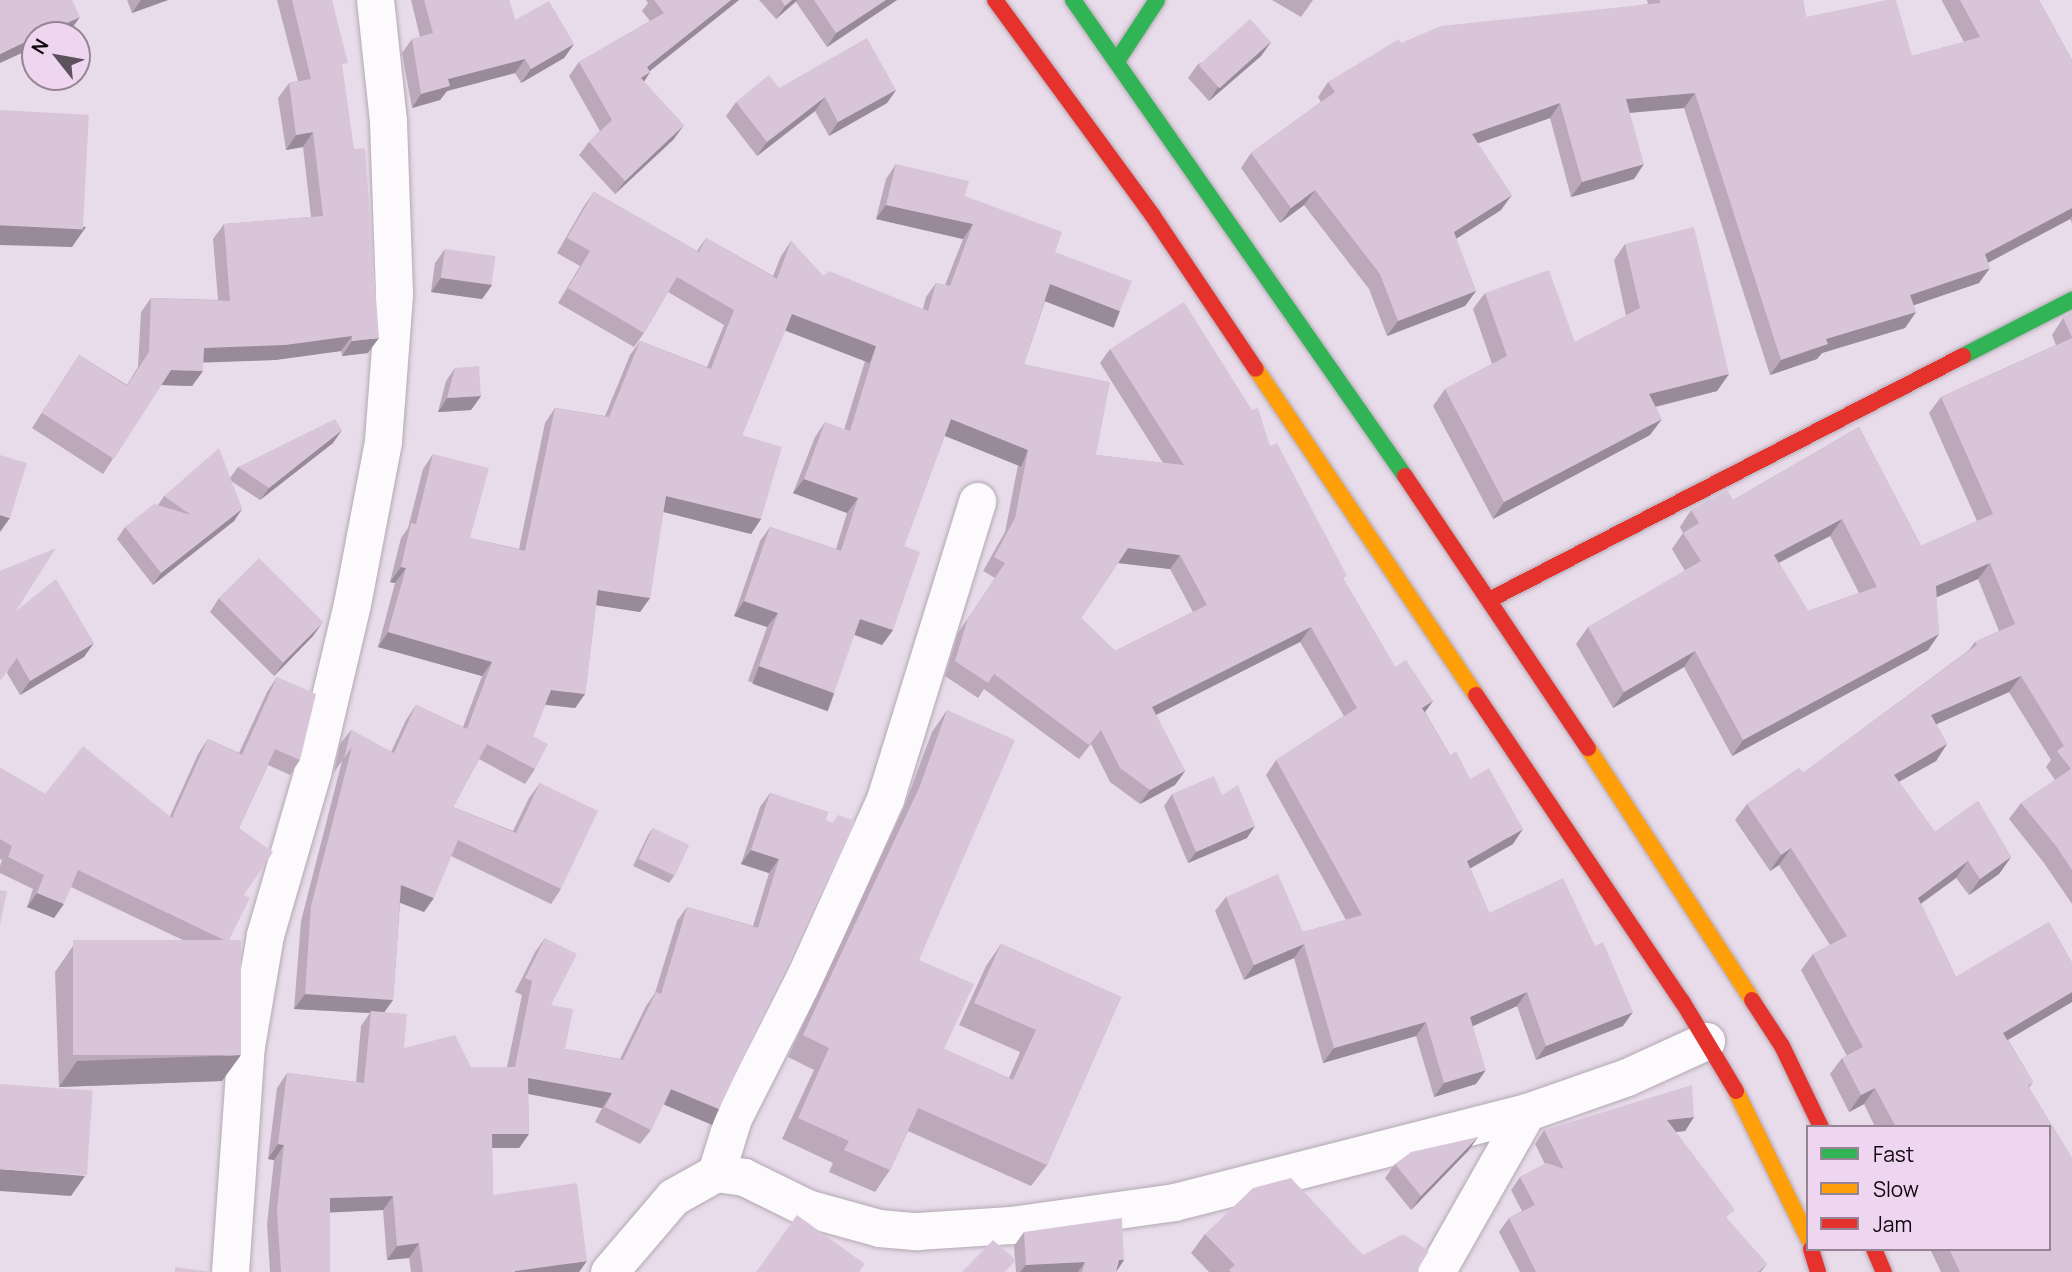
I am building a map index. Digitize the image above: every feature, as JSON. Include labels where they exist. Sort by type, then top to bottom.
[{"type":"main road","points":[[995,0],[1161,228],[1706,1041],[1755,1122],[1806,1234]]},
{"type":"main road","points":[[1073,0],[1491,599],[1782,1046],[1820,1125]]},
{"type":"main road","points":[[1118,61],[1157,0]]},
{"type":"main road","points":[[1491,599],[2072,300]]},
{"type":"main road","points":[[1812,1251],[1818,1272]]},
{"type":"main road","points":[[1875,1251],[1884,1272]]},
{"type":"street","points":[[230,1272],[246,1046],[265,934],[312,773],[352,604],[383,441],[394,293],[388,121],[375,0]]},
{"type":"street","points":[[716,1173],[733,1118],[807,972],[885,799],[977,501]]},
{"type":"street","points":[[609,1272],[673,1197],[716,1173],[744,1177],[807,1208],[879,1228],[953,1230],[1174,1202],[1527,1112],[1627,1077],[1706,1041]]},
{"type":"street","points":[[1436,1272],[1527,1112]]},
{"type":"building","points":[[0,0],[72,0],[80,17],[71,21],[21,21],[21,44],[0,54]]},
{"type":"building","points":[[292,0],[332,0],[348,63],[342,64],[354,149],[365,148],[379,338],[352,341],[352,336],[285,345],[204,348],[203,371],[171,370],[114,459],[42,413],[79,355],[127,386],[149,352],[151,298],[230,301],[224,224],[323,216],[313,132],[296,135],[289,83],[311,79]]},
{"type":"building","points":[[424,0],[509,0],[515,20],[549,1],[574,44],[531,69],[525,59],[448,79],[450,86],[421,94],[412,39],[433,33]]},
{"type":"building","points":[[654,0],[731,0],[647,67],[650,72],[641,78],[684,125],[625,181],[589,142],[612,120],[579,62],[664,13]]},
{"type":"building","points":[[781,0],[792,0],[785,6]]},
{"type":"building","points":[[814,0],[886,0],[836,33]]},
{"type":"building","points":[[1660,0],[1803,0],[1806,17],[1896,0],[1912,56],[1980,37],[1960,0],[2039,0],[2072,60],[2072,208],[1985,254],[1990,268],[1910,295],[1916,312],[1826,339],[1828,344],[1781,360],[1695,93],[1626,99],[1644,164],[1582,182],[1560,103],[1472,134],[1512,195],[1454,232],[1476,291],[1398,321],[1380,274],[1315,190],[1291,208],[1251,153],[1335,92],[1328,82],[1399,39],[1401,43],[1441,26],[1660,3]]},
{"type":"building","points":[[1250,19],[1271,42],[1219,88],[1199,65]]},
{"type":"building","points":[[867,38],[896,90],[838,122],[825,97],[767,142],[736,102],[769,75],[779,88]]},
{"type":"building","points":[[0,110],[89,115],[83,230],[0,225]]},
{"type":"building","points":[[896,164],[969,181],[965,196],[1062,232],[1055,252],[1132,281],[1120,311],[1050,284],[1024,364],[1110,382],[1096,455],[1184,465],[1110,349],[1184,302],[1252,410],[1258,408],[1270,446],[1277,443],[1347,576],[1343,578],[1395,667],[1406,660],[1433,701],[1422,708],[1450,755],[1456,751],[1470,779],[1489,768],[1523,829],[1467,861],[1489,913],[1563,878],[1595,946],[1603,942],[1633,1012],[1546,1046],[1527,992],[1470,1017],[1486,1070],[1444,1083],[1426,1022],[1334,1048],[1304,944],[1254,965],[1226,897],[1278,874],[1303,932],[1362,915],[1276,760],[1357,708],[1311,627],[1152,707],[1185,771],[1150,790],[1120,768],[1101,730],[1089,745],[994,674],[988,683],[955,661],[968,618],[1005,563],[994,557],[1015,518],[1028,450],[951,419],[904,546],[920,552],[893,630],[860,619],[834,693],[759,666],[778,613],[744,601],[770,527],[841,551],[858,498],[804,479],[825,422],[850,431],[876,346],[792,314],[742,435],[782,447],[761,519],[666,496],[650,598],[598,590],[585,694],[551,690],[533,736],[548,744],[535,769],[487,744],[453,807],[516,833],[540,783],[598,811],[561,889],[458,840],[434,898],[401,885],[393,1000],[305,994],[311,906],[352,747],[344,758],[351,730],[394,753],[416,705],[467,729],[492,662],[388,632],[406,568],[401,567],[411,523],[416,524],[433,454],[489,468],[470,538],[525,551],[555,408],[609,417],[640,341],[711,369],[734,310],[677,277],[644,333],[568,288],[590,251],[567,238],[594,192],[699,252],[706,238],[777,279],[791,241],[823,276],[829,271],[928,311],[936,283],[950,286],[973,224],[886,205]],"holes":[[[1128,548],[1180,555],[1207,605],[1115,651],[1081,618]]]},
{"type":"building","points":[[1694,227],[1729,374],[1649,394],[1662,419],[1504,502],[1445,389],[1507,356],[1485,293],[1549,270],[1575,342],[1640,308],[1625,244]]},
{"type":"building","points":[[445,249],[496,256],[491,285],[441,278]]},
{"type":"building","points":[[2072,313],[2072,337],[2063,318]]},
{"type":"building","points":[[2072,338],[2072,870],[2021,803],[2071,769],[2057,751],[2064,746],[2021,676],[1931,715],[1947,744],[1894,775],[1935,832],[1978,801],[2011,857],[1980,879],[1968,861],[1918,898],[1956,977],[2049,922],[2072,963],[2072,992],[2003,1033],[2033,1082],[2028,1086],[2072,1158],[2072,1272],[1960,1272],[1950,1251],[2051,1251],[2051,1125],[1895,1125],[1875,1088],[1861,1095],[1842,1058],[1863,1047],[1813,954],[1847,936],[1791,848],[1781,855],[1747,804],[1799,768],[1803,773],[1977,645],[1975,642],[2015,624],[1990,563],[1936,586],[1939,634],[1743,740],[1695,651],[1624,692],[1588,627],[1701,561],[1683,533],[1699,523],[1691,510],[1727,491],[1733,500],[1859,427],[1921,546],[1993,514],[1941,397]],"holes":[[[1842,519],[1877,587],[1808,611],[1774,555]]]},
{"type":"building","points":[[479,366],[481,396],[447,398],[455,368]]},
{"type":"building","points":[[335,419],[342,430],[269,488],[238,467]]},
{"type":"building","points":[[219,448],[242,509],[161,573],[125,527],[154,504],[191,515],[164,496]]},
{"type":"building","points":[[0,455],[27,463],[10,518],[0,515]]},
{"type":"building","points":[[56,548],[16,611],[56,579],[94,643],[30,681],[17,658],[0,681],[0,571]]},
{"type":"building","points":[[259,558],[323,622],[283,663],[219,598]]},
{"type":"building","points":[[277,677],[316,694],[300,760],[275,749],[239,828],[273,852],[244,895],[250,898],[229,940],[224,940],[78,870],[64,904],[37,893],[44,875],[8,857],[12,846],[0,839],[0,768],[45,794],[83,746],[172,818],[208,739],[242,755]]},
{"type":"building","points":[[947,710],[1015,740],[919,960],[974,984],[944,1049],[1013,1080],[1036,1030],[974,1003],[1001,944],[1121,997],[1047,1165],[918,1108],[890,1170],[844,1150],[849,1141],[798,1118],[829,1048],[803,1035],[920,786]]},
{"type":"building","points":[[1214,776],[1222,795],[1238,785],[1255,826],[1196,852],[1172,794]]},
{"type":"building","points":[[770,793],[828,812],[826,820],[832,823],[838,815],[856,821],[719,1109],[671,1089],[651,1130],[605,1107],[612,1093],[528,1078],[529,1134],[492,1134],[493,1195],[577,1183],[587,1261],[515,1272],[423,1272],[419,1243],[397,1246],[393,1196],[330,1198],[330,1272],[281,1272],[277,1210],[284,1145],[278,1144],[287,1073],[364,1083],[371,1011],[407,1014],[404,1048],[455,1035],[471,1067],[515,1067],[532,981],[525,978],[545,938],[577,954],[551,1005],[573,1009],[565,1049],[623,1060],[656,992],[661,994],[687,907],[758,928],[779,859],[751,850]]},
{"type":"building","points":[[653,828],[689,845],[675,876],[639,859]]},
{"type":"building","points":[[0,890],[7,891],[0,925]]},
{"type":"building","points":[[73,940],[241,940],[241,1055],[73,1055]]},
{"type":"building","points":[[0,1084],[93,1090],[87,1175],[0,1169]]},
{"type":"building","points":[[1692,1085],[1694,1117],[1667,1120],[1735,1210],[1726,1217],[1767,1264],[1758,1272],[1536,1272],[1509,1218],[1535,1205],[1520,1177],[1547,1163],[1564,1169],[1544,1130]]},
{"type":"building","points":[[1478,1137],[1421,1196],[1395,1164],[1411,1152]]},
{"type":"building","points":[[1291,1178],[1363,1255],[1403,1234],[1429,1251],[1416,1272],[1231,1272],[1229,1270],[1235,1265],[1205,1234],[1253,1188]]},
{"type":"building","points":[[797,1215],[865,1264],[859,1272],[756,1272]]},
{"type":"building","points":[[1122,1218],[1124,1260],[1119,1260],[1116,1272],[1082,1272],[1085,1262],[1026,1265],[1024,1232]]},
{"type":"building","points":[[993,1240],[1016,1260],[1005,1272],[962,1272]]},
{"type":"building","points":[[175,1267],[213,1272],[175,1272]]},
{"type":"traffic: fast","points":[[1073,0],[1405,476]]},
{"type":"traffic: fast","points":[[1117,61],[1157,0]]},
{"type":"traffic: fast","points":[[1963,356],[2072,300]]},
{"type":"traffic: slow","points":[[1256,369],[1476,695]]},
{"type":"traffic: slow","points":[[1588,748],[1752,1000]]},
{"type":"traffic: slow","points":[[1736,1091],[1806,1234]]},
{"type":"traffic: jam","points":[[995,0],[1153,216],[1256,369]]},
{"type":"traffic: jam","points":[[1491,599],[1963,356]]},
{"type":"traffic: jam","points":[[1405,476],[1588,748]]},
{"type":"traffic: jam","points":[[1476,695],[1682,1001],[1736,1091]]},
{"type":"traffic: jam","points":[[1752,1000],[1782,1046],[1820,1125]]},
{"type":"traffic: jam","points":[[1812,1251],[1818,1272]]},
{"type":"traffic: jam","points":[[1875,1251],[1884,1272]]}]
